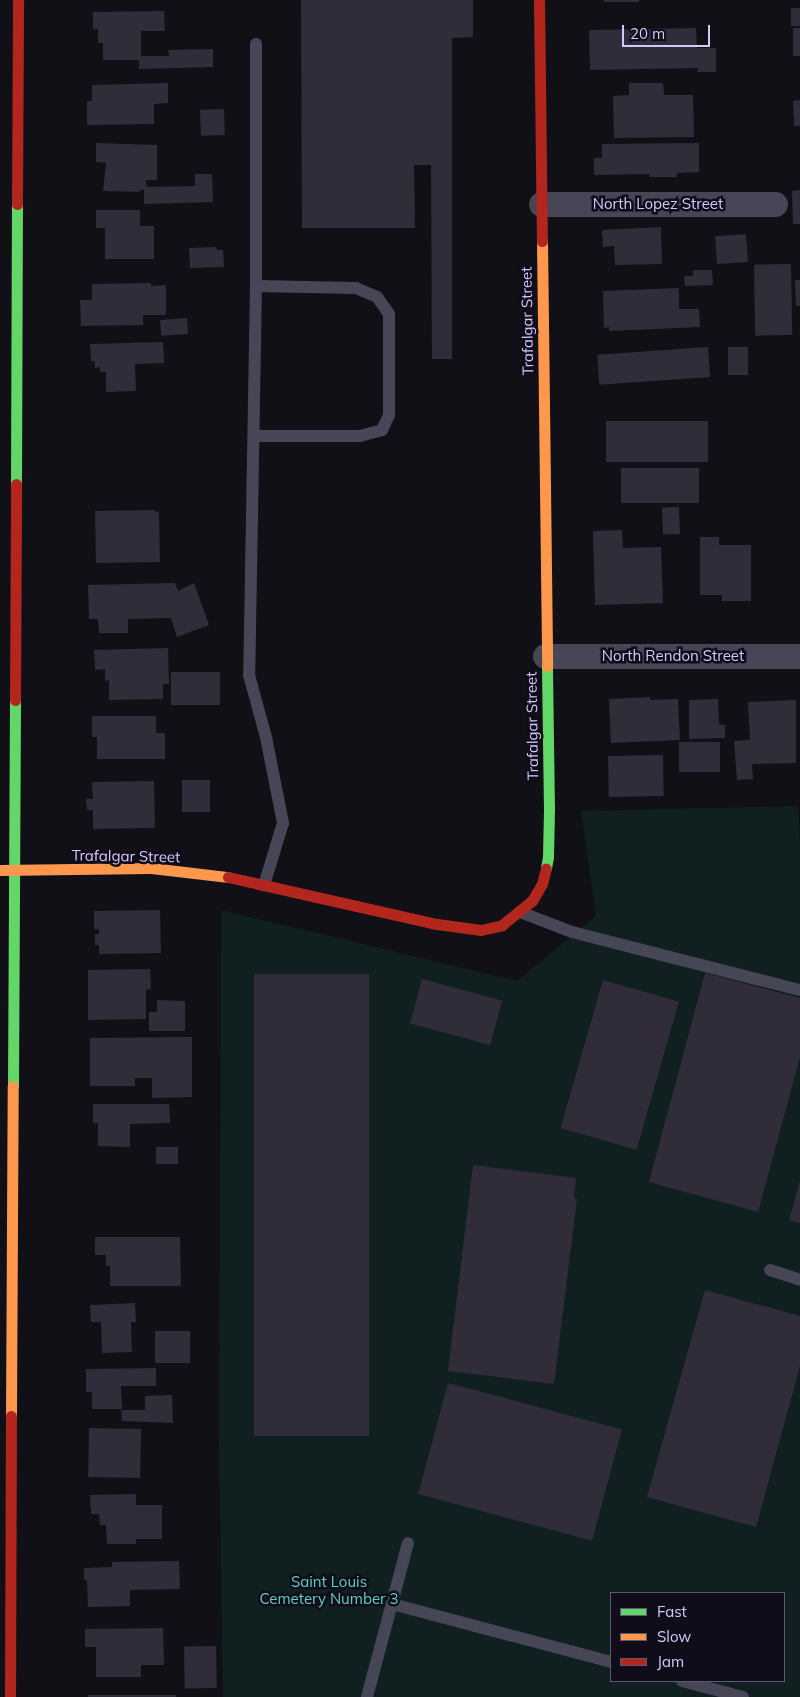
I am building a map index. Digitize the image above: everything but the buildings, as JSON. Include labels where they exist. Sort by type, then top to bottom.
[{"type":"street","points":[[10,1697],[6,1226],[13,870],[8,497],[18,0]]},
{"type":"street","name":"Trafalgar Street","points":[[0,870],[151,868],[226,876],[461,928],[481,930],[502,925],[532,901],[542,884],[548,857],[539,0]]},
{"type":"street","name":"North Lopez Street","points":[[541,204],[775,204]]},
{"type":"street","name":"North Rendon Street","points":[[545,656],[800,656]]},
{"type":"lane","points":[[256,44],[256,286],[249,675],[266,737],[283,823],[264,885]]},
{"type":"lane","points":[[254,436],[360,436],[382,430],[389,415],[389,314],[377,296],[356,288],[256,286]]},
{"type":"lane","points":[[520,912],[572,932],[800,990]]},
{"type":"lane","points":[[770,1270],[800,1280]]},
{"type":"lane","points":[[368,1697],[408,1543]]},
{"type":"lane","points":[[392,1604],[610,1662]]},
{"type":"lane","points":[[686,1682],[744,1697]]},
{"type":"green space","name":"Saint Louis Cemetery Number 3","points":[[798,806],[800,843],[800,1697],[223,1697],[219,1449],[221,910],[517,981],[596,916],[581,811]]},
{"type":"traffic: fast","points":[[16,484],[17,204]]},
{"type":"traffic: fast","points":[[546,868],[549,811],[547,666]]},
{"type":"traffic: fast","points":[[13,1086],[15,700]]},
{"type":"traffic: slow","points":[[542,241],[547,666]]},
{"type":"traffic: slow","points":[[0,870],[151,868],[228,877]]},
{"type":"traffic: slow","points":[[11,1416],[13,1086]]},
{"type":"traffic: jam","points":[[17,204],[18,0]]},
{"type":"traffic: jam","points":[[539,0],[542,241]]},
{"type":"traffic: jam","points":[[15,700],[16,484]]},
{"type":"traffic: jam","points":[[228,877],[437,924],[481,930],[502,925],[532,901],[542,884],[546,868]]},
{"type":"traffic: jam","points":[[10,1697],[11,1416]]}]
